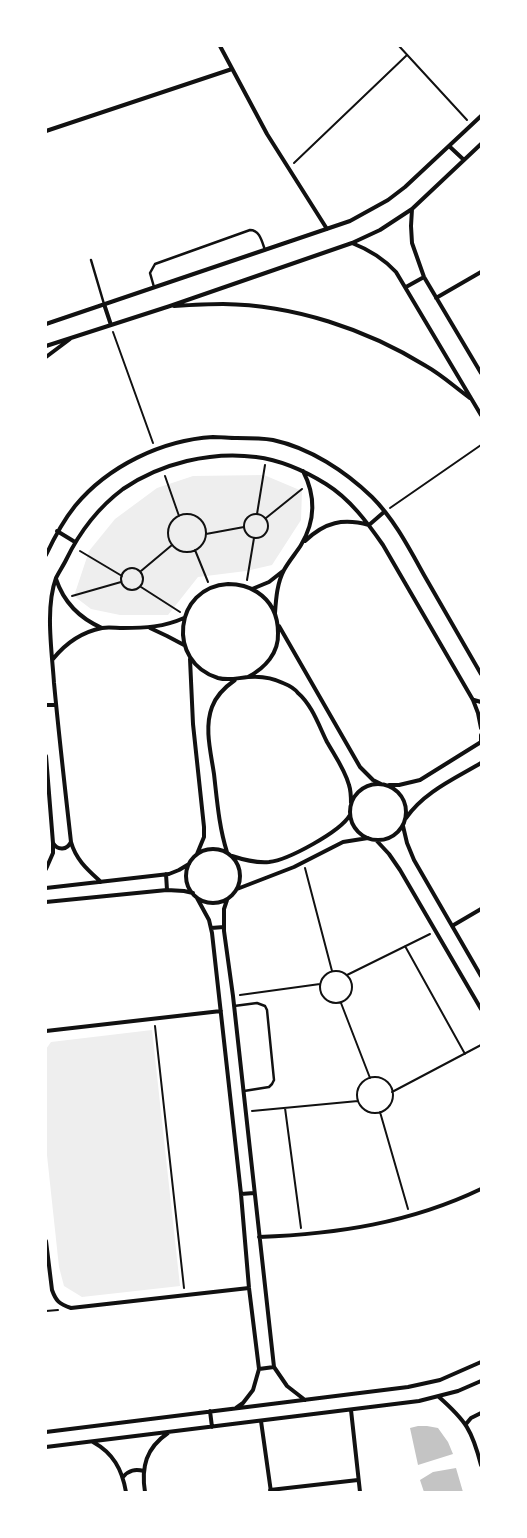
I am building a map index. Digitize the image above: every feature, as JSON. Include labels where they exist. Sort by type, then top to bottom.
[{"type":"street","points":[[220,46],[267,134],[327,229]]},
{"type":"street","points":[[46,131],[232,69]]},
{"type":"street","points":[[46,324],[350,221],[388,200],[405,187],[481,116]]},
{"type":"street","points":[[46,346],[170,306],[352,243],[380,230],[412,209],[481,144]]},
{"type":"street","points":[[449,146],[464,160]]},
{"type":"street","points":[[412,209],[412,243],[424,277],[481,373]]},
{"type":"street","points":[[352,243],[369,250],[384,259],[396,272],[481,415]]},
{"type":"street","points":[[436,298],[481,272]]},
{"type":"street","points":[[406,287],[424,277]]},
{"type":"street","points":[[104,304],[111,325]]},
{"type":"street","points":[[170,306],[224,304],[277,309],[330,321],[380,341],[420,363],[470,398]]},
{"type":"street","points":[[46,357],[74,337]]},
{"type":"street","points":[[475,363],[481,363]]},
{"type":"street","points":[[46,555],[57,531],[75,506],[97,483],[122,466],[156,450],[181,442],[212,437],[273,440],[301,449],[327,462],[351,479],[373,498],[403,538],[481,674]]},
{"type":"street","points":[[102,882],[85,868],[73,851],[71,842],[52,660],[50,620],[52,596],[56,579],[74,544],[94,516],[123,490],[144,477],[163,468],[192,460],[229,455],[266,459],[279,462],[302,471],[326,484],[347,500],[369,525],[383,546],[473,700],[481,728]]},
{"type":"street","points":[[275,613],[278,592],[284,571],[302,544],[312,521],[314,508],[312,496],[309,483],[302,471]]},
{"type":"street","points":[[369,525],[384,512]]},
{"type":"street","points":[[302,544],[321,528],[332,523],[351,521],[369,525]]},
{"type":"street","points":[[57,531],[74,544]]},
{"type":"street","points":[[252,589],[269,582],[284,571]]},
{"type":"street","points":[[56,579],[64,598],[77,613],[93,624],[102,628]]},
{"type":"street","points":[[248,677],[259,671],[269,661],[275,650],[279,637],[275,613],[265,599],[247,586],[222,584],[210,588],[191,604],[185,616],[182,632],[184,646],[190,658],[199,668],[210,676],[223,680],[236,680],[248,677],[266,677],[283,683],[298,693],[308,706],[346,777],[351,794],[350,814],[352,822],[356,829],[368,838],[376,840],[391,837],[403,826],[407,810],[405,802],[399,792],[389,785]]},
{"type":"street","points":[[52,660],[74,639],[83,634],[102,628],[150,628],[167,624],[185,616]]},
{"type":"street","points":[[278,624],[360,767],[373,780],[381,784]]},
{"type":"street","points":[[150,628],[184,646]]},
{"type":"street","points":[[46,888],[166,874],[179,870],[189,864],[197,854],[202,841],[204,827],[193,724],[190,658]]},
{"type":"street","points":[[227,852],[220,826],[208,731],[212,707],[218,696],[226,687],[236,680]]},
{"type":"street","points":[[473,700],[481,702]]},
{"type":"street","points":[[46,706],[56,705]]},
{"type":"street","points":[[351,803],[359,792],[373,784],[400,785],[420,780],[481,742],[481,735]]},
{"type":"street","points":[[46,756],[53,843],[53,853],[46,869]]},
{"type":"street","points":[[406,818],[428,794],[481,763]]},
{"type":"street","points":[[232,856],[257,862],[269,862],[282,859],[307,847],[340,827],[350,814]]},
{"type":"street","points":[[403,826],[410,852],[481,976]]},
{"type":"street","points":[[197,898],[207,902],[217,903],[226,900],[237,890],[275,875],[343,842],[368,838]]},
{"type":"street","points":[[376,840],[389,854],[400,870],[481,1009]]},
{"type":"street","points":[[53,843],[61,849],[67,847],[71,842]]},
{"type":"street","points":[[197,854],[209,849],[221,850],[232,856],[238,864],[240,872],[240,881],[237,890]]},
{"type":"street","points":[[189,864],[186,876],[189,888],[204,910],[211,928],[222,1011],[249,1288],[259,1369],[253,1390],[246,1400],[236,1408]]},
{"type":"street","points":[[166,874],[168,890]]},
{"type":"street","points":[[46,902],[168,890],[193,893]]},
{"type":"street","points":[[226,900],[224,909],[224,927],[274,1367],[288,1386],[305,1400]]},
{"type":"street","points":[[452,926],[481,909]]},
{"type":"street","points":[[211,928],[224,927]]},
{"type":"street","points":[[46,1032],[222,1011]]},
{"type":"street","points":[[259,1237],[338,1232],[375,1225],[410,1216],[481,1189]]},
{"type":"street","points":[[241,1194],[254,1194]]},
{"type":"street","points":[[46,1241],[52,1290],[55,1297],[61,1304],[71,1308],[249,1288]]},
{"type":"street","points":[[46,1432],[424,1384],[454,1375],[481,1362]]},
{"type":"street","points":[[259,1369],[274,1367]]},
{"type":"street","points":[[46,1447],[406,1404],[439,1397],[481,1381]]},
{"type":"street","points":[[439,1397],[455,1411],[466,1424],[475,1443],[481,1465]]},
{"type":"street","points":[[351,1410],[360,1492]]},
{"type":"street","points":[[210,1411],[212,1427]]},
{"type":"street","points":[[466,1424],[470,1418],[481,1413]]},
{"type":"street","points":[[261,1421],[270,1491],[358,1480]]},
{"type":"street","points":[[145,1492],[143,1478],[148,1457],[152,1449],[170,1432]]},
{"type":"street","points":[[93,1441],[108,1452],[114,1459],[123,1477],[126,1492]]},
{"type":"street","points":[[123,1477],[130,1471],[144,1471]]},
{"type":"lane","points":[[154,287],[150,273],[152,267],[158,262],[250,230],[254,230],[258,233],[265,250]]},
{"type":"lane","points":[[91,260],[104,304]]},
{"type":"lane","points":[[234,1006],[257,1003],[265,1006],[267,1010],[274,1075],[272,1084],[269,1086],[243,1091]]},
{"type":"path","points":[[399,46],[471,125]]},
{"type":"path","points":[[288,168],[407,55]]},
{"type":"path","points":[[111,325],[156,450]]},
{"type":"path","points":[[384,512],[481,445]]},
{"type":"path","points":[[257,514],[266,459]]},
{"type":"path","points":[[163,468],[179,516]]},
{"type":"path","points":[[266,518],[309,483]]},
{"type":"path","points":[[189,514],[198,518],[204,524],[206,534],[201,546],[196,550],[190,552],[181,551],[172,545],[168,536],[170,526],[175,518],[179,516],[189,514]]},
{"type":"path","points":[[252,514],[257,514],[266,518],[268,524],[268,530],[260,538],[254,538],[247,534],[244,527],[247,517],[252,514]]},
{"type":"path","points":[[206,534],[244,527]]},
{"type":"path","points":[[247,586],[254,538]]},
{"type":"path","points":[[74,544],[122,576]]},
{"type":"path","points":[[141,571],[172,545]]},
{"type":"path","points":[[196,550],[210,588]]},
{"type":"path","points":[[132,568],[141,571],[144,579],[141,587],[130,590],[121,582],[124,572],[132,568]]},
{"type":"path","points":[[64,598],[121,582]]},
{"type":"path","points":[[141,587],[185,616]]},
{"type":"path","points":[[303,862],[332,971]]},
{"type":"path","points":[[347,975],[436,931]]},
{"type":"path","points":[[405,946],[465,1054]]},
{"type":"path","points":[[332,971],[340,971],[347,975],[352,982],[352,991],[348,999],[341,1003],[331,1003],[323,998],[319,989],[324,976],[332,971]]},
{"type":"path","points":[[233,996],[320,984]]},
{"type":"path","points":[[341,1003],[370,1078]]},
{"type":"path","points":[[154,1019],[185,1294]]},
{"type":"path","points":[[392,1092],[481,1045]]},
{"type":"path","points":[[370,1078],[380,1078],[384,1080],[391,1088],[391,1102],[385,1110],[380,1112],[375,1113],[365,1110],[358,1101],[358,1090],[365,1081],[370,1078]]},
{"type":"path","points":[[246,1112],[358,1101]]},
{"type":"path","points":[[285,1108],[302,1235]]},
{"type":"path","points":[[380,1112],[410,1216]]},
{"type":"shaded area","points":[[264,475],[302,491],[301,520],[272,565],[246,571],[198,577],[168,615],[120,615],[91,609],[74,596],[89,551],[115,519],[157,488],[193,476]]},
{"type":"shaded area","points":[[152,1030],[180,1286],[82,1297],[64,1286],[59,1267],[46,1146],[46,1049],[51,1042]]},
{"type":"building","points":[[418,1426],[438,1428],[448,1442],[453,1454],[418,1465],[410,1428]]},
{"type":"building","points":[[456,1468],[463,1492],[424,1492],[420,1480],[433,1472]]}]
